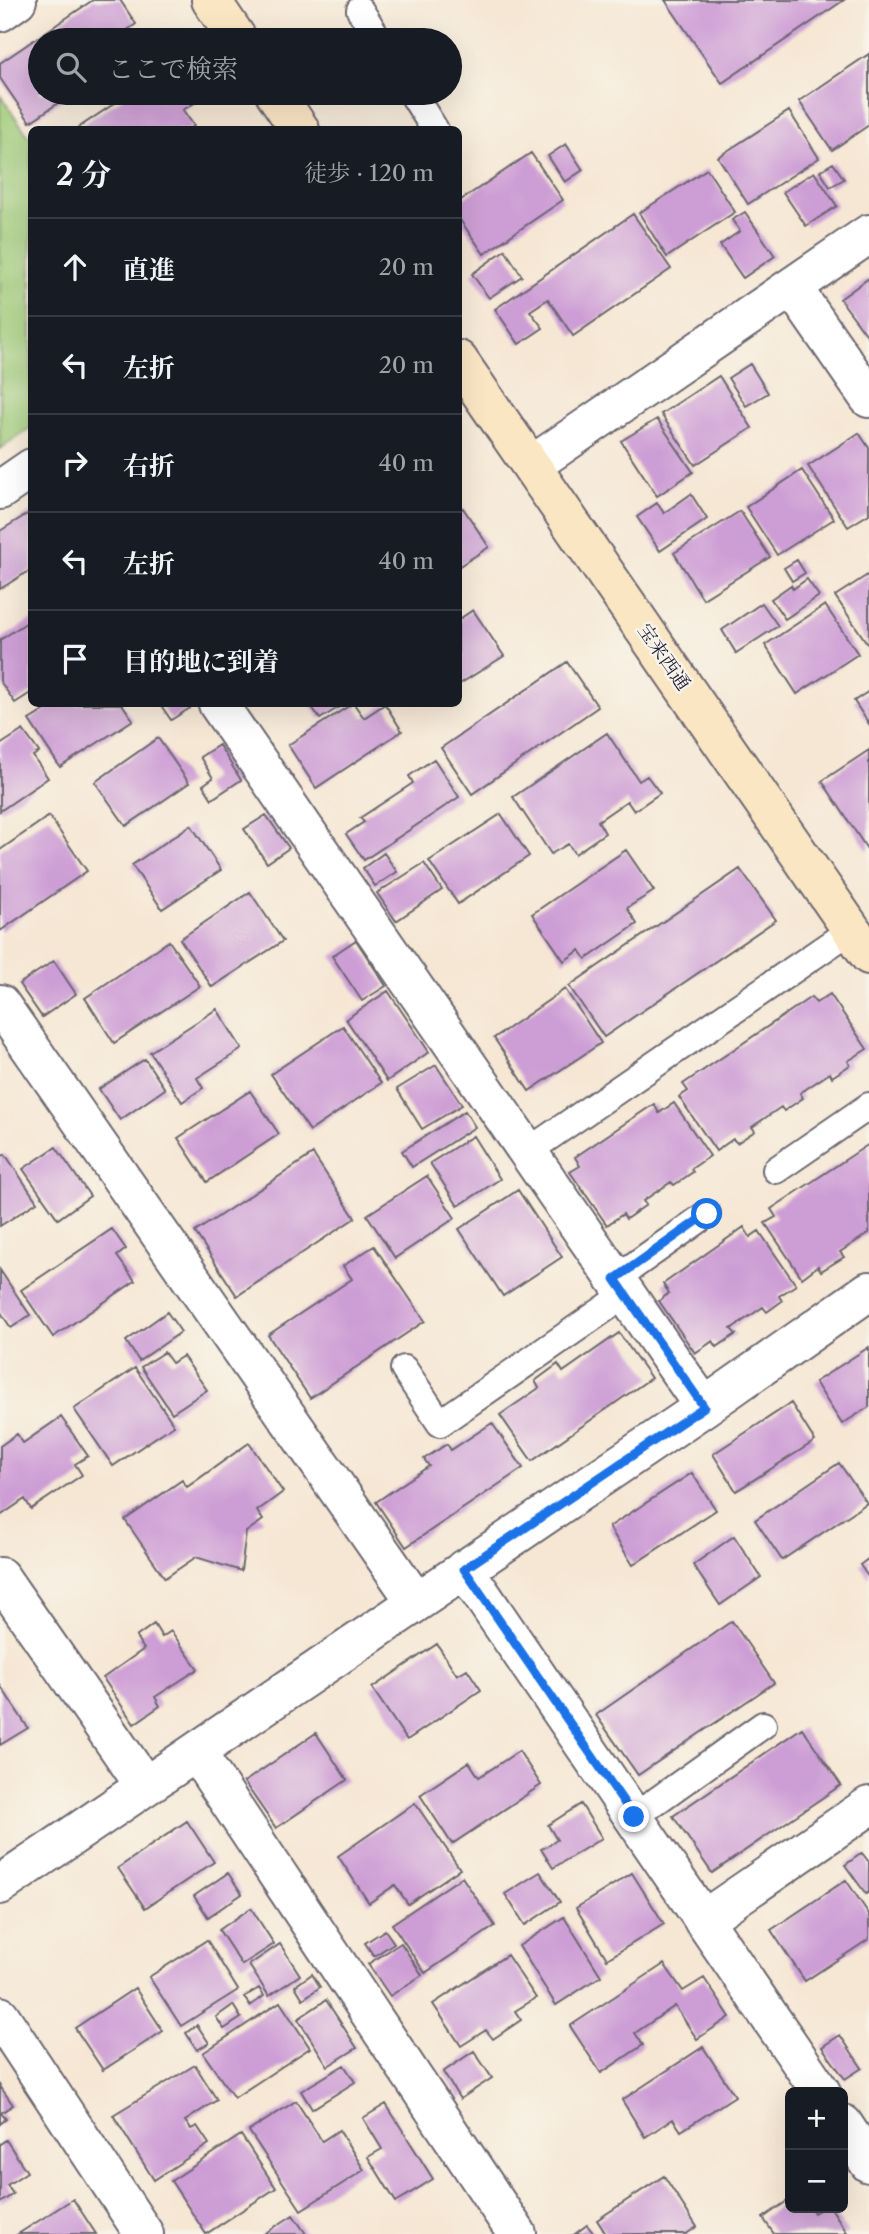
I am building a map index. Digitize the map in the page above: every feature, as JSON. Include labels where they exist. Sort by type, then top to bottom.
[{"type":"street","points":[[0,12],[17,0]]},
{"type":"street","points":[[211,0],[230,28]]},
{"type":"street","points":[[283,105],[297,126]]},
{"type":"street","points":[[532,465],[869,234]]},
{"type":"street","points":[[792,287],[869,398]]},
{"type":"street","name":"宝来西通","points":[[462,366],[860,942]]},
{"type":"street","points":[[0,490],[28,471]]},
{"type":"street","points":[[220,707],[704,1407]]},
{"type":"street","points":[[0,1004],[416,1602]]},
{"type":"street","points":[[0,1885],[704,1407],[869,1291]]},
{"type":"street","points":[[464,1569],[818,2087]]},
{"type":"street","points":[[0,1577],[145,1786]]},
{"type":"street","points":[[196,1752],[517,2234]]},
{"type":"street","points":[[703,1920],[869,1806]]},
{"type":"street","points":[[0,2016],[144,2234]]},
{"type":"street","points":[[848,2132],[869,2163]]},
{"type":"lane","points":[[360,10],[371,28]]},
{"type":"lane","points":[[419,105],[433,126]]},
{"type":"lane","points":[[527,1152],[860,942]]},
{"type":"lane","points":[[776,1170],[869,1106]]},
{"type":"lane","points":[[404,1369],[440,1423],[620,1287],[707,1214]]},
{"type":"lane","points":[[634,1817],[763,1725]]},
{"type":"green space","points":[[0,95],[28,136],[28,430],[0,449]]},
{"type":"building","points":[[93,0],[120,0],[136,24],[130,28],[52,28]]},
{"type":"building","points":[[665,0],[844,0],[722,83]]},
{"type":"building","points":[[28,44],[28,105],[55,105],[30,122],[0,78],[0,63]]},
{"type":"building","points":[[869,54],[869,125],[832,150],[799,101]]},
{"type":"building","points":[[112,105],[191,105],[183,110],[194,126],[81,126]]},
{"type":"building","points":[[789,111],[819,158],[748,204],[718,157]]},
{"type":"building","points":[[566,144],[583,170],[565,182],[548,156]]},
{"type":"building","points":[[531,153],[563,200],[484,254],[462,223],[462,199]]},
{"type":"building","points":[[833,163],[844,179],[830,187],[820,171]]},
{"type":"building","points":[[707,169],[735,212],[667,257],[639,213]]},
{"type":"building","points":[[814,172],[837,206],[806,226],[783,192]]},
{"type":"building","points":[[745,212],[775,256],[743,278],[720,245],[740,231],[732,220]]},
{"type":"building","points":[[633,214],[671,269],[573,336],[548,299],[530,311],[543,328],[519,344],[495,309]]},
{"type":"building","points":[[505,250],[522,276],[489,298],[472,274]]},
{"type":"building","points":[[869,278],[869,338],[840,299]]},
{"type":"building","points":[[750,364],[768,393],[746,406],[728,378]]},
{"type":"building","points":[[719,376],[752,428],[695,465],[661,414]]},
{"type":"building","points":[[657,419],[693,472],[657,496],[621,441]]},
{"type":"building","points":[[859,433],[869,448],[869,514],[848,527],[808,466]]},
{"type":"building","points":[[802,470],[834,519],[777,555],[746,507]]},
{"type":"building","points":[[691,494],[707,519],[660,551],[637,517],[657,503],[664,513]]},
{"type":"building","points":[[462,509],[489,547],[462,564]]},
{"type":"building","points":[[740,511],[770,557],[703,599],[674,553]]},
{"type":"building","points":[[28,514],[28,572],[0,589],[0,531]]},
{"type":"building","points":[[797,560],[805,573],[792,581],[784,568]]},
{"type":"building","points":[[869,574],[869,646],[835,596]]},
{"type":"building","points":[[807,579],[819,596],[785,619],[771,599],[791,585],[793,589]]},
{"type":"building","points":[[762,603],[778,626],[736,653],[722,630]]},
{"type":"building","points":[[825,605],[858,654],[797,694],[765,645]]},
{"type":"building","points":[[473,610],[504,656],[462,682],[462,617]]},
{"type":"building","points":[[28,622],[28,695],[15,703],[0,681],[0,640]]},
{"type":"building","points":[[567,662],[598,707],[472,794],[441,748]]},
{"type":"building","points":[[869,691],[869,724],[854,701]]},
{"type":"building","points":[[50,707],[124,707],[133,720],[60,767],[29,720]]},
{"type":"building","points":[[162,707],[190,708],[171,720]]},
{"type":"building","points":[[312,707],[339,707],[320,719]]},
{"type":"building","points":[[347,707],[356,707],[364,718],[380,707],[387,707],[402,731],[316,788],[288,745]]},
{"type":"building","points":[[23,730],[39,752],[33,756],[48,778],[0,811],[0,745]]},
{"type":"building","points":[[607,733],[639,781],[647,776],[660,793],[634,811],[627,801],[598,821],[605,833],[575,854],[568,844],[551,854],[513,797]]},
{"type":"building","points":[[158,738],[189,783],[126,826],[95,782]]},
{"type":"building","points":[[219,745],[241,780],[212,799],[203,785],[213,778],[200,757]]},
{"type":"building","points":[[869,750],[869,852],[822,781]]},
{"type":"building","points":[[434,759],[459,797],[364,860],[346,834],[364,822],[360,818],[413,783],[409,776]]},
{"type":"building","points":[[501,814],[529,856],[458,904],[429,861]]},
{"type":"building","points":[[266,815],[289,848],[267,863],[244,829]]},
{"type":"building","points":[[49,816],[87,871],[0,931],[0,850]]},
{"type":"building","points":[[191,825],[221,870],[162,909],[132,865]]},
{"type":"building","points":[[626,850],[654,891],[627,908],[637,924],[586,959],[580,950],[564,961],[532,914]]},
{"type":"building","points":[[384,853],[397,872],[375,886],[363,868]]},
{"type":"building","points":[[424,863],[442,890],[396,921],[377,893]]},
{"type":"building","points":[[740,869],[776,920],[604,1037],[569,986]]},
{"type":"building","points":[[250,892],[283,941],[212,987],[180,939]]},
{"type":"building","points":[[356,940],[386,986],[362,1001],[332,956]]},
{"type":"building","points":[[169,941],[200,986],[114,1043],[85,998]]},
{"type":"building","points":[[54,961],[76,994],[42,1017],[19,984]]},
{"type":"building","points":[[565,989],[601,1043],[529,1091],[494,1038]]},
{"type":"building","points":[[388,991],[429,1052],[387,1081],[346,1019]]},
{"type":"building","points":[[830,994],[867,1049],[848,1061],[850,1065],[832,1077],[830,1073],[800,1093],[803,1098],[784,1111],[781,1107],[752,1127],[755,1131],[737,1143],[733,1139],[716,1151],[679,1097],[688,1091],[683,1084],[811,997],[816,1003]]},
{"type":"building","points":[[217,1009],[242,1049],[197,1078],[203,1088],[182,1102],[150,1052]]},
{"type":"building","points":[[343,1026],[381,1083],[310,1131],[271,1074]]},
{"type":"building","points":[[145,1059],[165,1089],[120,1120],[99,1089]]},
{"type":"building","points":[[436,1065],[462,1105],[422,1129],[397,1089]]},
{"type":"building","points":[[250,1091],[279,1134],[207,1182],[178,1138]]},
{"type":"building","points":[[674,1103],[710,1156],[674,1185],[671,1182],[643,1201],[646,1205],[626,1219],[623,1214],[607,1225],[570,1172],[580,1166],[575,1157],[654,1104],[659,1113]]},
{"type":"building","points":[[465,1111],[475,1127],[412,1167],[402,1151]]},
{"type":"building","points":[[473,1136],[500,1179],[458,1206],[430,1163]]},
{"type":"building","points":[[869,1144],[869,1233],[840,1252],[844,1257],[821,1271],[818,1266],[802,1278],[765,1223],[776,1217],[771,1209]]},
{"type":"building","points":[[56,1147],[90,1196],[58,1219],[23,1169]]},
{"type":"building","points":[[5,1154],[37,1202],[0,1226],[0,1158]]},
{"type":"building","points":[[313,1154],[355,1218],[237,1296],[195,1232]]},
{"type":"building","points":[[427,1176],[455,1218],[395,1258],[367,1215]]},
{"type":"building","points":[[518,1190],[562,1257],[503,1296],[459,1229]]},
{"type":"building","points":[[744,1227],[750,1237],[759,1231],[796,1285],[779,1296],[782,1301],[767,1312],[763,1307],[731,1329],[736,1334],[717,1347],[713,1341],[695,1353],[659,1301],[669,1293],[663,1284]]},
{"type":"building","points":[[112,1229],[126,1249],[117,1256],[135,1281],[53,1337],[21,1290]]},
{"type":"building","points":[[374,1246],[425,1321],[310,1398],[268,1335],[352,1279],[343,1266]]},
{"type":"building","points":[[0,1270],[30,1315],[11,1328],[0,1311]]},
{"type":"building","points":[[167,1312],[181,1332],[139,1361],[126,1341]]},
{"type":"building","points":[[619,1333],[651,1378],[532,1461],[500,1415],[539,1388],[535,1381],[558,1364],[563,1372]]},
{"type":"building","points":[[869,1347],[869,1407],[842,1424],[815,1382]]},
{"type":"building","points":[[164,1352],[172,1363],[183,1356],[207,1390],[172,1413],[141,1367]]},
{"type":"building","points":[[135,1368],[174,1425],[113,1466],[74,1409]]},
{"type":"building","points":[[791,1403],[815,1441],[736,1491],[713,1454]]},
{"type":"building","points":[[61,1417],[88,1456],[75,1464],[82,1475],[31,1509],[25,1499],[0,1516],[0,1446],[17,1434],[23,1443]]},
{"type":"building","points":[[492,1423],[523,1468],[406,1547],[376,1502],[429,1466],[424,1459],[447,1444],[451,1450]]},
{"type":"building","points":[[249,1443],[283,1492],[257,1511],[263,1520],[246,1532],[241,1571],[196,1557],[165,1578],[125,1520],[182,1480],[187,1487]]},
{"type":"building","points":[[839,1463],[867,1503],[782,1560],[755,1520]]},
{"type":"building","points":[[692,1473],[716,1510],[633,1565],[609,1527]]},
{"type":"building","points":[[734,1536],[761,1577],[720,1605],[693,1565]]},
{"type":"building","points":[[869,1558],[869,1578],[860,1565]]},
{"type":"building","points":[[732,1621],[774,1683],[638,1775],[596,1715]]},
{"type":"building","points":[[154,1624],[162,1637],[171,1631],[198,1669],[155,1697],[160,1706],[134,1724],[103,1678],[144,1649],[136,1637]]},
{"type":"building","points":[[437,1644],[457,1675],[467,1669],[481,1690],[407,1740],[372,1688]]},
{"type":"building","points":[[0,1685],[28,1728],[0,1745]]},
{"type":"building","points":[[802,1728],[841,1785],[712,1873],[673,1816]]},
{"type":"building","points":[[316,1733],[347,1780],[276,1828],[244,1782]]},
{"type":"building","points":[[519,1751],[541,1785],[452,1844],[420,1795],[469,1762],[479,1777]]},
{"type":"building","points":[[415,1803],[460,1869],[408,1904],[395,1885],[369,1903],[338,1856]]},
{"type":"building","points":[[581,1804],[602,1838],[553,1868],[541,1849],[557,1840],[548,1825]]},
{"type":"building","points":[[187,1821],[214,1862],[145,1908],[118,1868]]},
{"type":"building","points":[[862,1853],[869,1862],[869,1892],[866,1894],[845,1865]]},
{"type":"building","points":[[540,1872],[560,1902],[525,1925],[505,1894]]},
{"type":"building","points":[[228,1873],[242,1894],[208,1917],[194,1896]]},
{"type":"building","points":[[632,1873],[664,1924],[607,1959],[576,1908]]},
{"type":"building","points":[[462,1877],[495,1926],[425,1973],[392,1924]]},
{"type":"building","points":[[846,1880],[869,1914],[869,1939],[805,1981],[771,1930]]},
{"type":"building","points":[[251,1908],[274,1944],[242,1965],[219,1930]]},
{"type":"building","points":[[564,1917],[601,1976],[556,2005],[519,1946]]},
{"type":"building","points":[[385,1930],[394,1943],[374,1956],[365,1943]]},
{"type":"building","points":[[207,1940],[238,1990],[181,2026],[149,1977]]},
{"type":"building","points":[[401,1943],[422,1975],[390,1996],[368,1964]]},
{"type":"building","points":[[280,1944],[300,1975],[269,1996],[249,1965]]},
{"type":"building","points":[[507,1955],[536,1998],[515,2011],[521,2020],[493,2039],[486,2030],[461,2046],[433,2004]]},
{"type":"building","points":[[664,1964],[683,1991],[704,1978],[730,2017],[697,2039],[675,2006],[635,2033],[643,2045],[601,2073],[570,2026]]},
{"type":"building","points":[[312,1974],[320,1987],[303,1999],[295,1986]]},
{"type":"building","points":[[135,1988],[163,2031],[103,2070],[75,2028]]},
{"type":"building","points":[[259,1988],[264,1996],[250,2006],[244,1997]]},
{"type":"building","points":[[326,2000],[357,2048],[328,2066],[298,2019]]},
{"type":"building","points":[[280,2002],[310,2048],[234,2098],[203,2053]]},
{"type":"building","points":[[233,2005],[241,2018],[224,2029],[216,2017]]},
{"type":"building","points":[[197,2025],[209,2043],[197,2050],[186,2033]]},
{"type":"building","points":[[840,2035],[862,2068],[845,2079],[822,2047]]},
{"type":"building","points":[[703,2047],[735,2096],[681,2131],[673,2119],[645,2137],[622,2100]]},
{"type":"building","points":[[474,2051],[492,2078],[460,2099],[443,2072]]},
{"type":"building","points":[[195,2065],[217,2100],[185,2121],[191,2129],[197,2126],[209,2144],[154,2180],[113,2115]]},
{"type":"building","points":[[344,2065],[355,2082],[312,2109],[301,2091]]},
{"type":"building","points":[[0,2086],[13,2105],[1,2113],[6,2119],[0,2124]]},
{"type":"building","points":[[296,2101],[322,2141],[339,2130],[364,2170],[301,2210],[249,2131]]},
{"type":"building","points":[[386,2104],[433,2179],[396,2202],[368,2157],[382,2149],[363,2118]]},
{"type":"building","points":[[241,2135],[276,2188],[206,2234],[171,2181]]},
{"type":"building","points":[[6,2140],[27,2172],[7,2185],[13,2194],[0,2203],[0,2144]]},
{"type":"building","points":[[664,2176],[697,2227],[686,2234],[606,2234],[597,2220]]},
{"type":"building","points":[[73,2199],[96,2234],[18,2234]]},
{"type":"building","points":[[785,2203],[785,2213],[834,2213],[848,2234],[774,2234],[763,2218]]},
{"type":"building","points":[[293,2215],[306,2234],[264,2234]]},
{"type":"building","points":[[587,2225],[594,2234],[575,2234]]},
{"type":"route","points":[[634,1817],[464,1569],[704,1407],[615,1279],[707,1214]]}]
